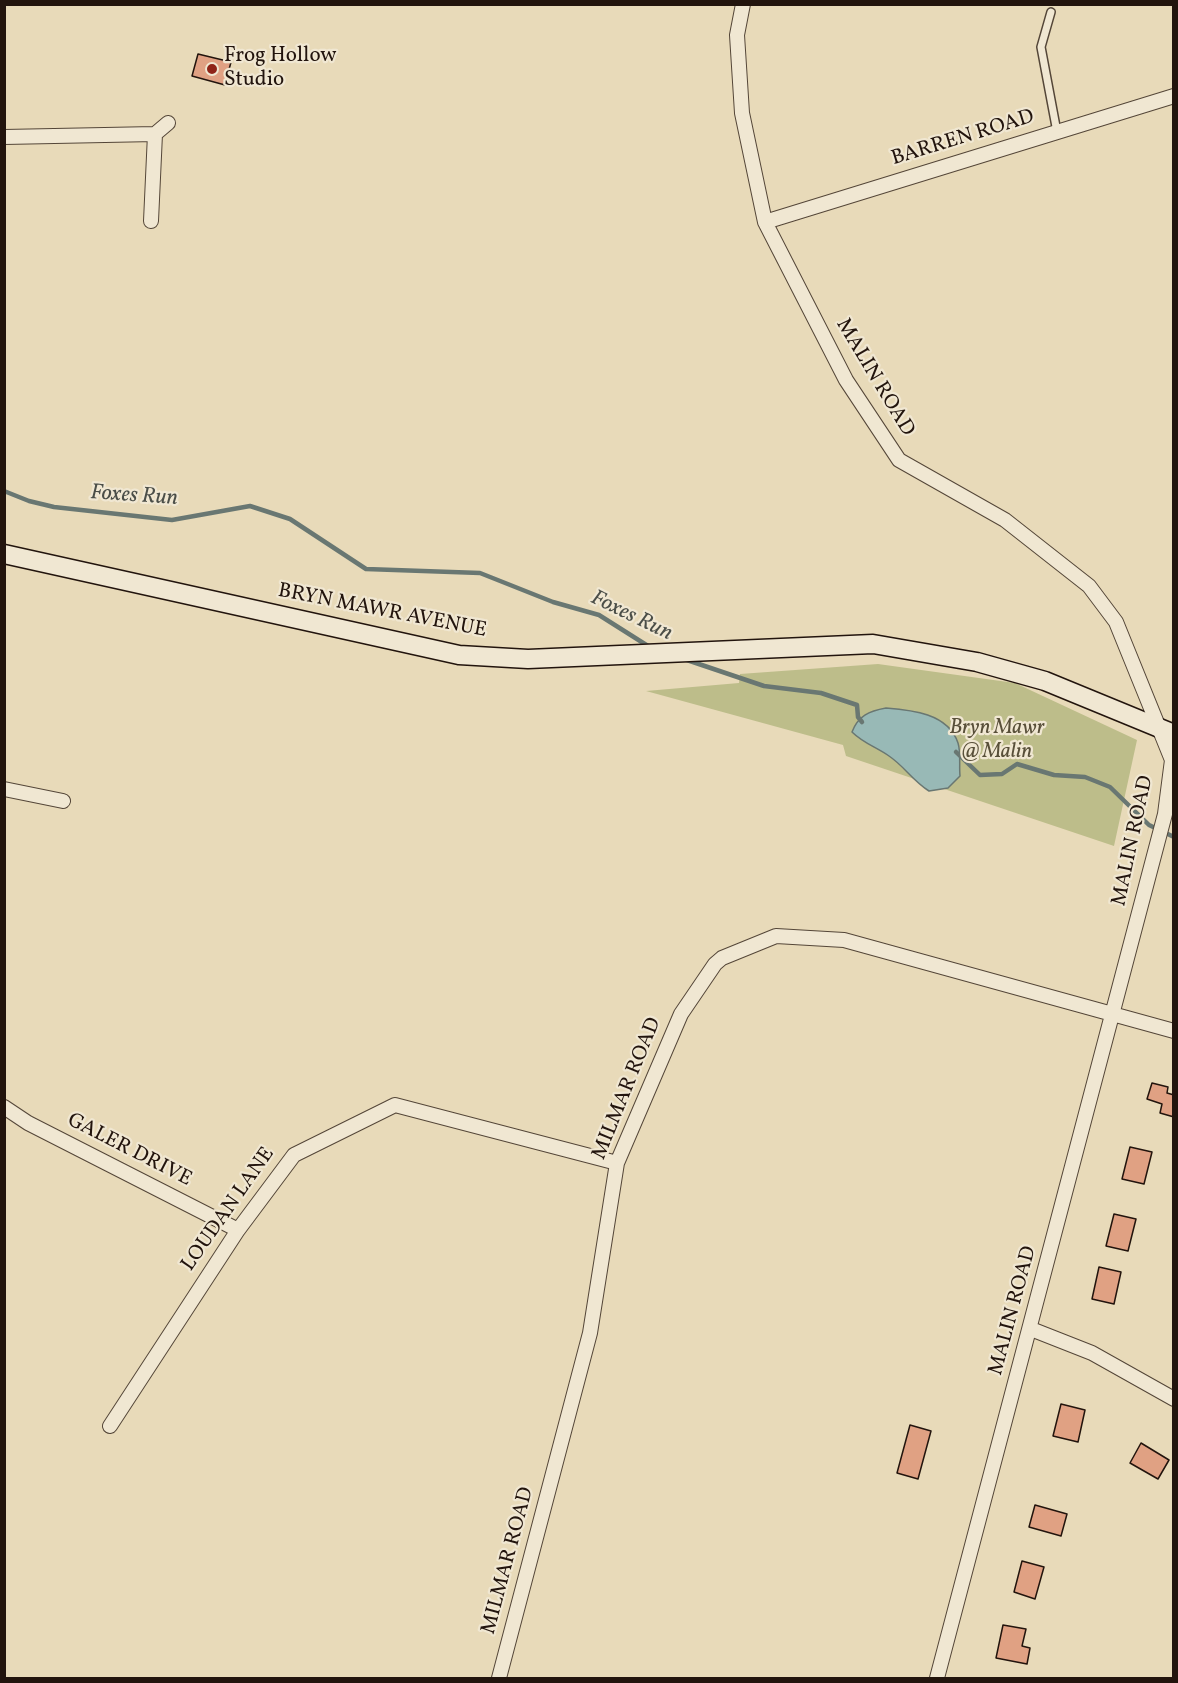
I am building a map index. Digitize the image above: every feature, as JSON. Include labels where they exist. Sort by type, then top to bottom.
[{"type":"main road","name":"BRYN MAWR AVENUE","points":[[4,554],[459,655],[528,658],[873,644],[977,662],[1045,681],[1168,732]]},
{"type":"street","name":"MALIN ROAD","points":[[743,4],[737,35],[742,113],[765,222],[846,380],[899,460],[1005,520],[1089,586],[1116,622],[1126,642],[1168,732],[1172,760],[1164,821],[937,1678]]},
{"type":"street","name":"BARREN ROAD","points":[[765,222],[1173,96]]},
{"type":"street","points":[[4,137],[155,134],[168,123]]},
{"type":"street","points":[[151,221],[155,134]]},
{"type":"street","points":[[4,789],[63,801]]},
{"type":"street","name":"MILMAR ROAD","points":[[499,1678],[590,1333],[617,1163],[681,1014],[722,958],[776,936],[844,940],[1173,1030]]},
{"type":"street","name":"LOUDAN LANE","points":[[110,1426],[238,1230],[294,1155],[395,1105],[617,1163]]},
{"type":"street","name":"GALER DRIVE","points":[[4,1107],[28,1123],[238,1230]]},
{"type":"street","points":[[1031,1329],[1092,1353],[1173,1399]]},
{"type":"lane","points":[[1051,12],[1041,47],[1056,132]]},
{"type":"green space","name":"Bryn Mawr @ Malin","points":[[878,664],[1015,683],[1137,740],[1114,846],[846,756],[843,745],[646,691],[739,683],[740,674]]},
{"type":"water","points":[[886,708],[928,715],[946,725],[953,733],[959,747],[960,776],[948,788],[929,791],[894,760],[852,732],[857,722],[865,715]]},
{"type":"building","name":"Frog Hollow Studio","points":[[198,54],[231,62],[225,85],[192,76]]},
{"type":"building","points":[[1152,1083],[1168,1087],[1167,1093],[1174,1095],[1174,1117],[1160,1113],[1162,1104],[1147,1099]]},
{"type":"building","points":[[1130,1147],[1152,1152],[1144,1184],[1122,1179]]},
{"type":"building","points":[[1114,1214],[1136,1219],[1128,1251],[1106,1246]]},
{"type":"building","points":[[1099,1267],[1121,1272],[1114,1304],[1092,1299]]},
{"type":"building","points":[[1061,1404],[1085,1410],[1078,1442],[1053,1436]]},
{"type":"building","points":[[910,1425],[931,1431],[918,1479],[897,1473]]},
{"type":"building","points":[[1141,1443],[1169,1460],[1158,1479],[1130,1463]]},
{"type":"building","points":[[1035,1505],[1067,1514],[1061,1536],[1029,1527]]},
{"type":"building","points":[[1022,1561],[1044,1567],[1035,1599],[1014,1592]]},
{"type":"building","points":[[1003,1625],[1026,1629],[1022,1646],[1030,1648],[1027,1664],[996,1658]]},
{"type":"waterway","name":"Foxes Run","points":[[4,491],[29,501],[54,507],[172,520],[250,506],[290,519],[366,569],[480,573],[553,602],[599,615],[648,646]]},
{"type":"waterway","name":"Foxes Run","points":[[684,659],[764,686],[821,693],[857,705],[858,717],[862,722]]},
{"type":"waterway","name":"Foxes Run","points":[[956,752],[980,775],[1002,774],[1017,764],[1054,775],[1085,777],[1110,787],[1149,825],[1174,837]]},
{"type":"place","name":"Frog Hollow Studio","points":[[212,69]]}]
